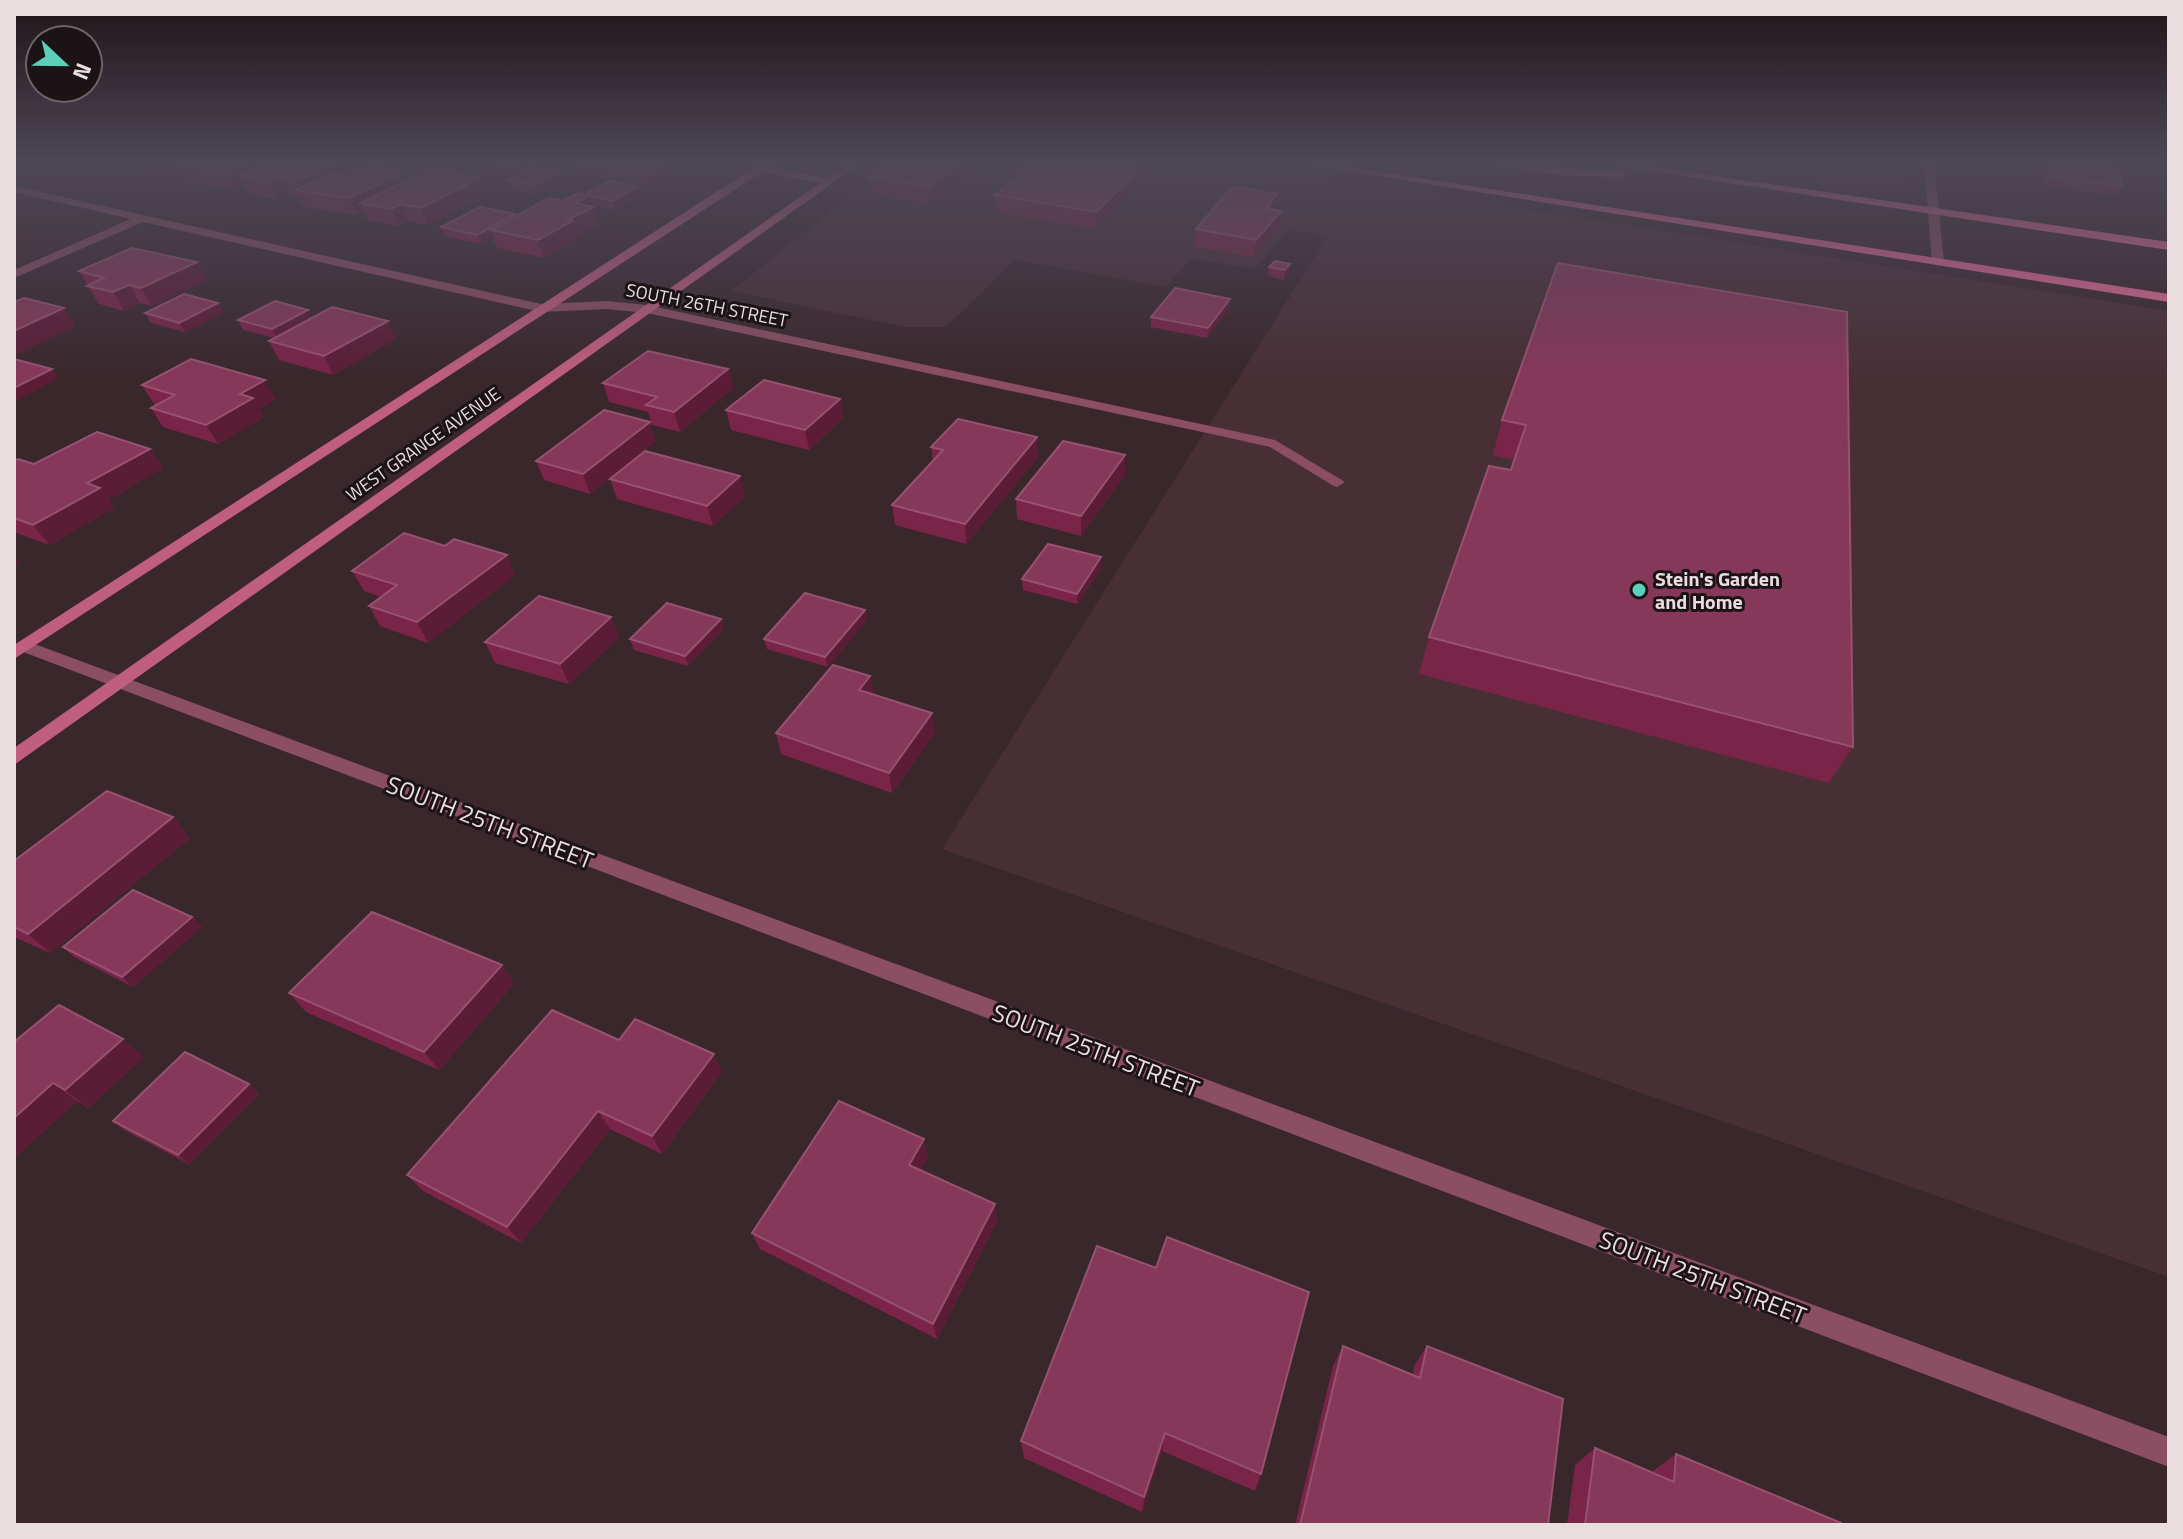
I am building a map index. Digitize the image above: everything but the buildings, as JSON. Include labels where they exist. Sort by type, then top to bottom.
[{"type":"main road","points":[[1763,235],[2169,298]]},
{"type":"main road","points":[[2094,235],[2169,246]]},
{"type":"street","points":[[14,274],[104,235]]},
{"type":"street","name":"SOUTH 26TH STREET","points":[[211,235],[541,308],[607,305],[647,309],[1275,444],[1337,482]]},
{"type":"street","points":[[19,650],[656,235]]},
{"type":"street","name":"WEST GRANGE AVENUE","points":[[14,758],[754,235]]},
{"type":"street","points":[[1935,235],[1938,262]]},
{"type":"street","name":"SOUTH 25TH STREET","points":[[19,650],[119,683],[2169,1452]]},
{"type":"shaded area","points":[[801,235],[1282,235],[1255,269],[1191,259],[1166,287],[1015,260],[946,327],[904,327],[732,291]]},
{"type":"shaded area","points":[[1321,235],[1688,235],[2169,311],[2169,1277],[942,849],[1328,236]]},
{"type":"place","name":"Stein's Garden and Home","points":[[1639,590]]}]
